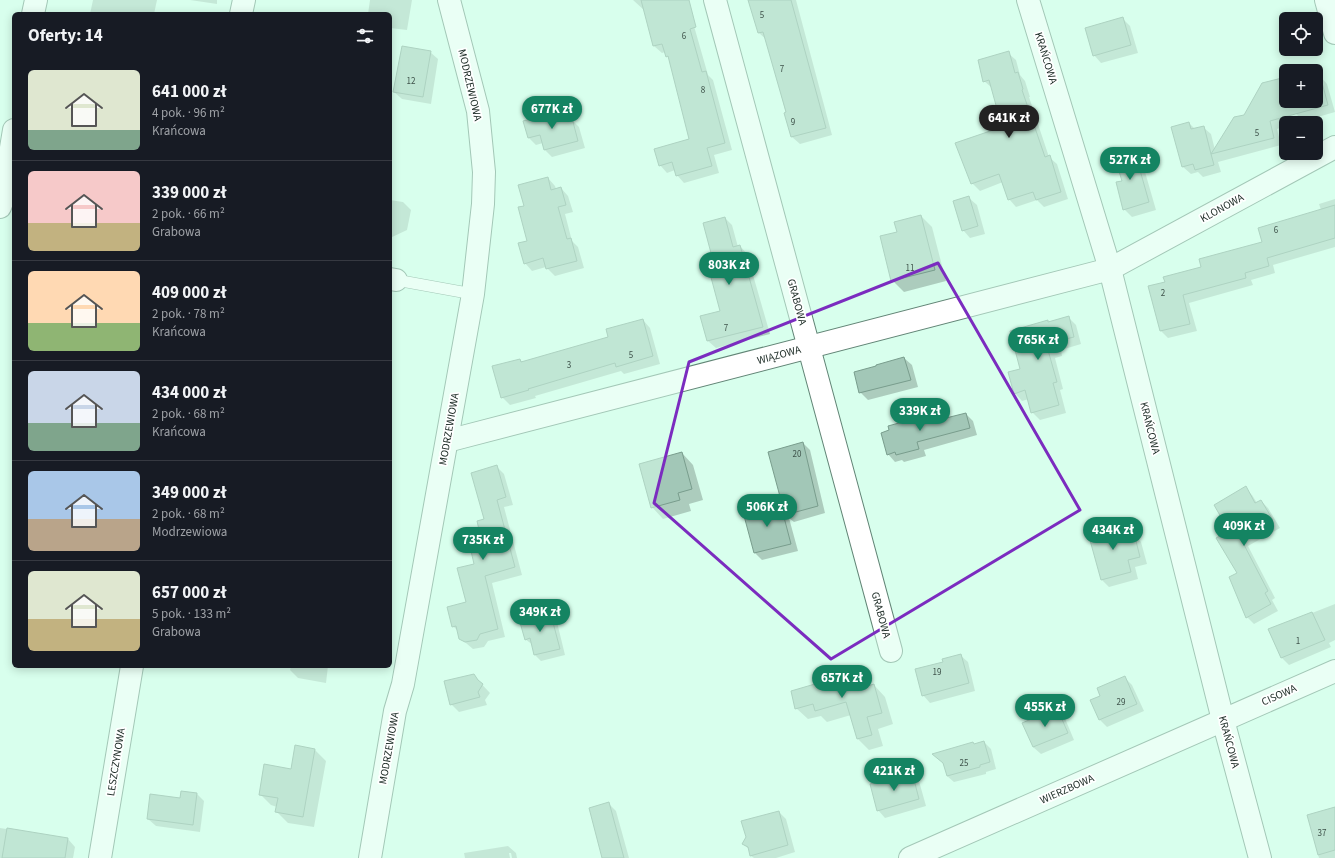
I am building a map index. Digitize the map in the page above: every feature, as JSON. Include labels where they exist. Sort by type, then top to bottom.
[{"type":"street","points":[[34,12],[36,0]]},
{"type":"street","points":[[241,12],[244,0]]},
{"type":"street","name":"MODRZEWIOWA","points":[[370,858],[395,711],[403,684],[473,294],[483,204],[484,172],[478,111],[449,0]]},
{"type":"street","name":"GRABOWA","points":[[715,0],[891,651]]},
{"type":"street","name":"KRAŃCOWA","points":[[1028,0],[1110,269],[1223,720],[1260,858]]},
{"type":"street","points":[[1326,0],[1335,33]]},
{"type":"street","points":[[0,207],[2,202],[8,140]]},
{"type":"street","name":"KLONOWA","points":[[1110,269],[1335,147]]},
{"type":"street","name":"WIĄZOWA","points":[[447,441],[1110,269]]},
{"type":"street","name":"LESZCZYNOWA","points":[[100,858],[132,668]]},
{"type":"street","name":"CISOWA","points":[[1223,720],[1335,671]]},
{"type":"street","name":"WIERZBOWA","points":[[910,858],[1223,720]]},
{"type":"lane","points":[[393,279],[473,294]]},
{"type":"highlighted area","points":[[938,263],[1080,510],[831,659],[654,503],[689,362]]},
{"type":"building","points":[[641,0],[689,0],[696,27],[690,29],[702,72],[706,71],[725,143],[707,148],[712,166],[676,176],[672,162],[659,166],[654,149],[689,139],[668,56],[666,57],[662,44],[653,46]]},
{"type":"building","points":[[748,0],[791,0],[826,128],[791,137],[784,113],[786,112],[763,32],[758,33]]},
{"type":"building","points":[[1123,17],[1131,45],[1093,56],[1085,28]]},
{"type":"building","points":[[402,46],[431,51],[423,97],[393,92]]},
{"type":"building","points":[[1009,51],[1015,73],[1018,72],[1022,90],[1045,157],[1050,155],[1061,192],[1036,200],[1033,192],[1008,200],[999,174],[971,184],[955,143],[1002,127],[989,80],[983,82],[978,60]]},
{"type":"building","points":[[1279,79],[1279,108],[1317,108],[1288,116],[1279,116],[1279,119],[1270,121],[1274,138],[1211,154],[1234,117],[1244,115],[1262,83]]},
{"type":"building","points":[[1323,86],[1328,105],[1323,106]]},
{"type":"building","points":[[564,110],[567,120],[572,118],[578,141],[544,150],[540,135],[528,138],[523,121]]},
{"type":"building","points":[[1189,122],[1191,129],[1204,126],[1214,165],[1195,170],[1193,164],[1182,167],[1171,127]]},
{"type":"building","points":[[1134,149],[1149,202],[1123,210],[1116,182],[1122,181],[1114,155]]},
{"type":"building","points":[[548,177],[551,190],[561,187],[566,205],[558,207],[567,239],[571,238],[577,261],[546,269],[543,258],[524,264],[518,243],[527,241],[518,207],[524,206],[518,185]]},
{"type":"building","points":[[969,196],[978,226],[962,231],[953,201]]},
{"type":"building","points":[[1335,205],[1335,238],[1267,258],[1269,266],[1245,273],[1246,278],[1183,295],[1190,324],[1160,331],[1148,286],[1165,282],[1163,277],[1201,267],[1199,259],[1262,242],[1258,228]]},
{"type":"building","points":[[921,215],[935,270],[891,281],[880,236],[897,232],[894,222]]},
{"type":"building","points":[[725,217],[733,247],[740,245],[763,327],[707,341],[700,316],[720,311],[705,255],[711,253],[703,223]]},
{"type":"building","points":[[1069,316],[1074,337],[1054,342],[1055,349],[1048,350],[1057,382],[1053,383],[1059,405],[1031,413],[1025,390],[1014,394],[1008,372],[1020,369],[1010,331],[1048,320],[1048,322]]},
{"type":"building","points":[[643,319],[653,356],[616,367],[615,363],[501,398],[492,366],[520,359],[521,362],[608,337],[606,329]]},
{"type":"building","points":[[904,357],[911,380],[859,393],[854,372]]},
{"type":"building","points":[[966,413],[970,428],[917,442],[919,449],[896,455],[895,452],[887,455],[881,433],[889,430],[888,426],[928,415],[930,422]]},
{"type":"building","points":[[803,442],[818,506],[785,515],[768,452]]},
{"type":"building","points":[[682,452],[692,489],[678,493],[680,500],[651,508],[639,464]]},
{"type":"building","points":[[497,465],[506,497],[497,500],[515,567],[485,576],[498,629],[480,634],[477,640],[465,642],[459,639],[456,626],[452,627],[447,607],[466,602],[457,568],[474,564],[468,538],[480,534],[477,521],[484,519],[471,473]]},
{"type":"building","points":[[1246,486],[1255,503],[1261,500],[1273,520],[1241,539],[1268,591],[1265,593],[1271,604],[1246,618],[1229,577],[1237,573],[1216,538],[1229,531],[1214,505]]},
{"type":"building","points":[[780,502],[791,544],[754,553],[743,512]]},
{"type":"building","points":[[1118,525],[1122,536],[1134,533],[1140,557],[1128,560],[1131,572],[1101,580],[1088,533]]},
{"type":"building","points":[[550,611],[560,649],[534,655],[530,638],[525,640],[519,619]]},
{"type":"building","points":[[1312,612],[1325,640],[1281,658],[1268,629]]},
{"type":"building","points":[[961,654],[969,683],[922,696],[915,669],[943,662],[942,659]]},
{"type":"building","points":[[854,669],[859,689],[874,684],[882,713],[867,717],[872,735],[857,739],[846,702],[815,711],[813,704],[795,709],[791,691],[832,679],[831,675]]},
{"type":"building","points":[[474,674],[483,684],[478,692],[480,697],[450,705],[444,681]]},
{"type":"building","points":[[1125,676],[1137,704],[1099,720],[1090,700],[1100,696],[1097,688]]},
{"type":"building","points":[[1057,708],[1068,733],[1033,747],[1022,723]]},
{"type":"building","points":[[984,741],[990,762],[980,765],[980,767],[947,776],[943,763],[932,754],[973,742],[974,744]]},
{"type":"building","points":[[295,745],[315,749],[303,817],[275,812],[278,798],[259,795],[264,764],[291,769]]},
{"type":"building","points":[[912,772],[919,799],[877,811],[870,784]]},
{"type":"building","points":[[181,791],[197,793],[193,825],[147,819],[150,794],[180,798]]},
{"type":"building","points":[[609,802],[624,858],[602,858],[589,808]]},
{"type":"building","points":[[1335,807],[1335,850],[1318,855],[1307,815]]},
{"type":"building","points":[[779,811],[788,845],[750,856],[748,847],[742,844],[746,837],[741,821]]},
{"type":"building","points":[[7,828],[68,838],[65,858],[2,858]]}]
